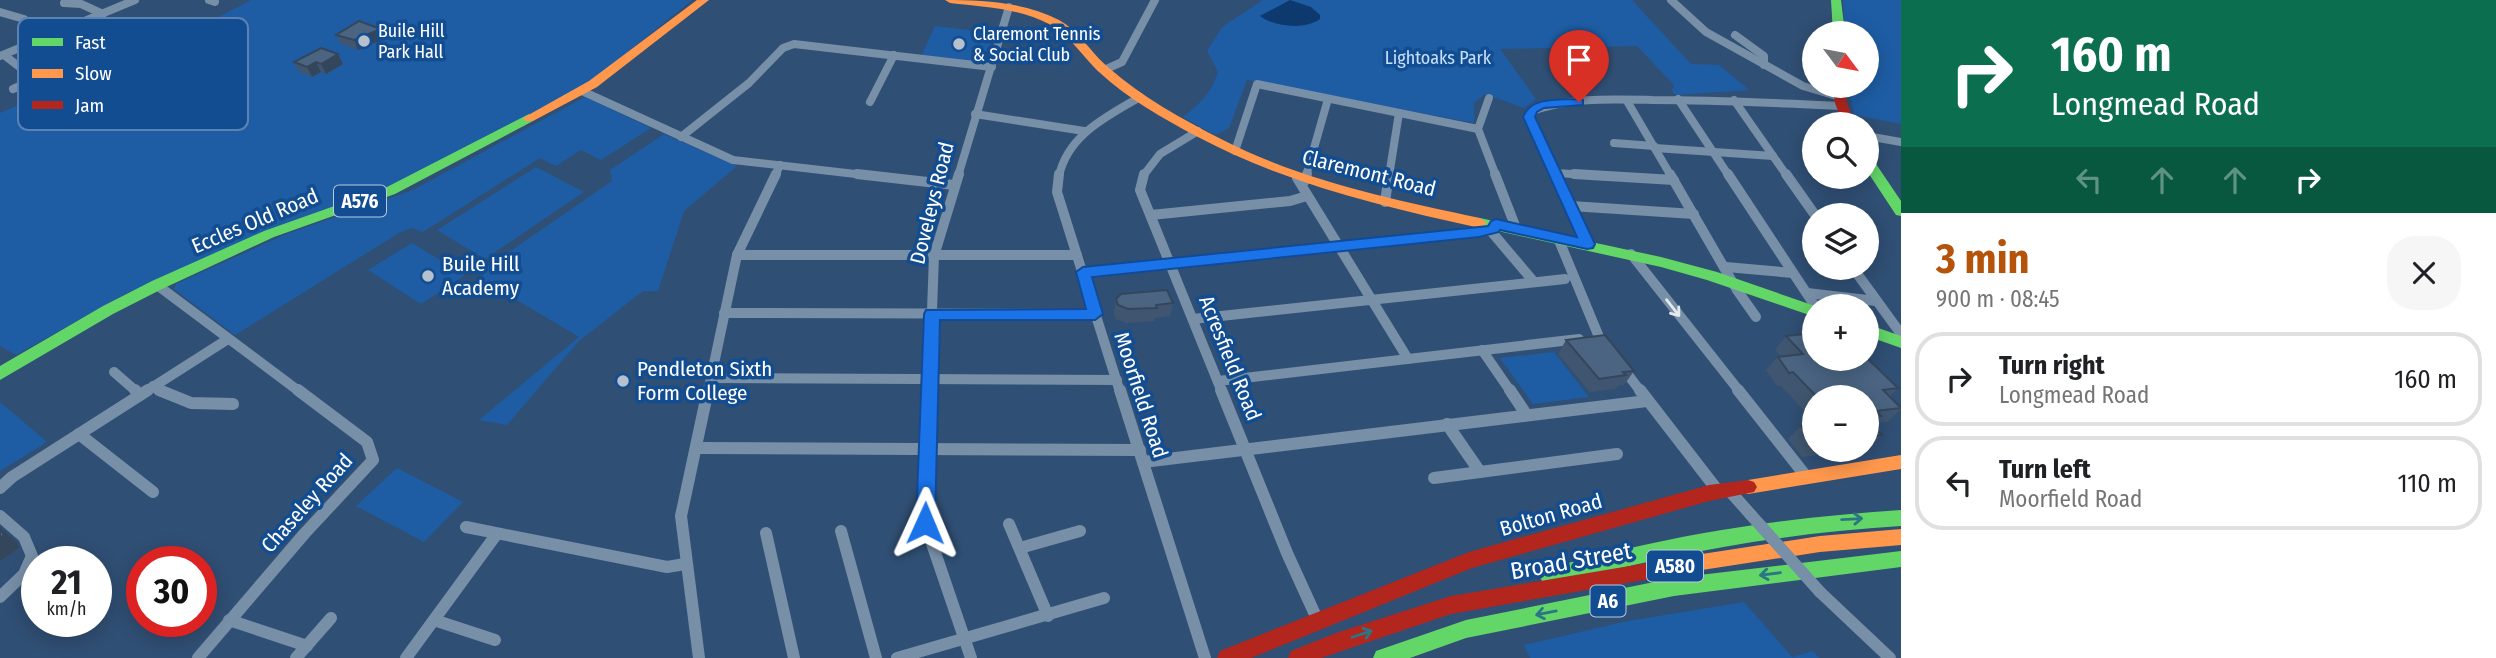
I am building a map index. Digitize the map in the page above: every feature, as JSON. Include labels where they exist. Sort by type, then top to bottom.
[{"type":"main road","name":"Eccles Old Road","points":[[0,374],[108,310],[158,285],[269,234],[414,180],[582,91],[704,0]]},
{"type":"main road","name":"Claremont Road","points":[[950,0],[1008,5],[1059,25],[1104,70],[1140,97],[1235,151],[1303,185],[1631,254],[1735,284],[1802,307]]},
{"type":"main road","points":[[1836,0],[1838,21]]},
{"type":"main road","points":[[1879,179],[1901,212]]},
{"type":"main road","points":[[1879,334],[1901,342]]},
{"type":"main road","name":"Bolton Road","points":[[1227,658],[1469,560],[1723,490],[1901,462]]},
{"type":"main road","name":"A6","points":[[1451,605],[1622,556],[1734,532],[1847,519],[1901,518]]},
{"type":"main road","name":"Broad Street","points":[[1298,658],[1336,642],[1451,605],[1685,564],[1820,544],[1901,537]]},
{"type":"main road","name":"Broad Street","points":[[1383,658],[1466,629],[1674,587],[1901,559]]},
{"type":"main road","name":"A6","points":[[1838,566],[1901,567]]},
{"type":"street","points":[[93,18],[135,0]]},
{"type":"street","points":[[1104,70],[1122,62],[1155,0]]},
{"type":"street","points":[[1671,0],[1703,30],[1802,85]]},
{"type":"street","points":[[64,3],[81,4],[101,18]]},
{"type":"street","name":"Doveleys Road","points":[[971,658],[925,523],[934,257],[975,114],[992,67],[1008,5]]},
{"type":"street","points":[[0,12],[22,16]]},
{"type":"street","points":[[1735,35],[1763,56],[1766,60],[1764,65]]},
{"type":"street","points":[[681,137],[740,91],[781,50],[790,45],[802,43],[992,67]]},
{"type":"street","points":[[2,55],[18,66]]},
{"type":"street","points":[[870,102],[894,55]]},
{"type":"street","points":[[1235,151],[1257,84],[1478,129]]},
{"type":"street","points":[[13,89],[18,87]]},
{"type":"street","points":[[582,91],[733,160],[954,185]]},
{"type":"street","name":"Moorfield Road","points":[[1140,97],[1084,131],[1071,144],[1060,167],[1058,192],[1205,658]]},
{"type":"street","points":[[1587,244],[1530,120],[1532,110],[1555,103],[1802,97]]},
{"type":"street","points":[[1489,98],[1478,129],[1516,228]]},
{"type":"street","points":[[1151,215],[1290,201],[1303,185],[1328,99]]},
{"type":"street","points":[[1678,99],[1807,293],[1816,294]]},
{"type":"street","points":[[1734,100],[1806,203]]},
{"type":"street","points":[[1627,101],[1756,317]]},
{"type":"street","points":[[1385,202],[1399,113]]},
{"type":"street","points":[[975,114],[1084,131]]},
{"type":"street","name":"Acresfield Road","points":[[1198,131],[1152,159],[1144,170],[1140,190],[1287,553],[1318,621]]},
{"type":"street","points":[[1879,138],[1901,142]]},
{"type":"street","points":[[1621,155],[1613,141],[1773,156]]},
{"type":"street","points":[[699,658],[681,516],[737,255],[780,165]]},
{"type":"street","points":[[1556,173],[1674,180]]},
{"type":"street","points":[[1303,185],[1408,359]]},
{"type":"street","points":[[1571,206],[1694,214]]},
{"type":"street","points":[[1083,272],[1339,247],[1493,227],[1534,282]]},
{"type":"street","points":[[1558,238],[1600,337],[1647,401],[1723,490],[1751,515],[1849,622],[1891,658]]},
{"type":"street","points":[[1631,254],[1805,475]]},
{"type":"street","points":[[737,255],[1077,255]]},
{"type":"street","points":[[1726,267],[1793,273]]},
{"type":"street","points":[[1193,319],[1565,279]]},
{"type":"street","name":"Chaseley Road","points":[[158,285],[367,442],[373,460],[198,658]]},
{"type":"street","points":[[1879,305],[1901,334]]},
{"type":"street","points":[[724,313],[1095,314]]},
{"type":"street","points":[[1218,381],[1600,337]]},
{"type":"street","points":[[0,488],[12,477],[228,339]]},
{"type":"street","points":[[1482,350],[1526,414]]},
{"type":"street","points":[[114,372],[140,395]]},
{"type":"street","points":[[711,378],[1116,380]]},
{"type":"street","points":[[153,386],[168,398],[179,402],[233,404]]},
{"type":"street","points":[[696,448],[926,449],[1141,456],[1247,450],[1647,401]]},
{"type":"street","points":[[1447,424],[1480,472]]},
{"type":"street","points":[[79,434],[153,492]]},
{"type":"street","points":[[1434,478],[1617,454]]},
{"type":"street","points":[[0,516],[24,534],[32,554],[26,572],[19,582],[0,597]]},
{"type":"street","points":[[1009,524],[1048,616]]},
{"type":"street","points":[[466,527],[667,567],[685,564]]},
{"type":"street","points":[[841,531],[876,658]]},
{"type":"street","points":[[1020,548],[1080,531]]},
{"type":"street","points":[[766,533],[794,658]]},
{"type":"street","points":[[406,658],[496,535]]},
{"type":"street","points":[[897,658],[1104,598]]},
{"type":"street","points":[[296,658],[331,618]]},
{"type":"street","points":[[229,620],[307,646]]},
{"type":"street","points":[[434,620],[495,640]]},
{"type":"green space","points":[[251,0],[692,0],[593,80],[413,178],[127,293],[16,355],[0,346],[0,113],[18,105],[18,130],[248,130],[248,18],[217,18]]},
{"type":"green space","name":"Lightoaks Park","points":[[1263,0],[1632,0],[1691,64],[1719,65],[1749,90],[1676,95],[1672,91],[1674,85],[1637,46],[1500,49],[1536,99],[1524,108],[1485,94],[1474,103],[1474,123],[1247,80],[1229,128],[1215,135],[1183,117],[1205,97],[1212,86],[1218,72],[1207,51],[1222,27]]},
{"type":"green space","points":[[1843,0],[1901,0],[1901,124],[1879,120],[1879,112],[1853,112],[1850,98],[1880,98],[1880,21],[1844,21]]},
{"type":"green space","name":"Claremont Tennis & Social Club","points":[[935,26],[994,33],[986,59],[979,62],[921,56]]},
{"type":"green space","points":[[585,97],[651,128],[601,160],[581,150],[556,166],[540,158],[423,232],[412,228],[399,233],[235,335],[174,289],[176,284],[284,235],[413,190]]},
{"type":"green space","points":[[664,134],[737,166],[684,211],[658,291],[643,291],[579,341],[507,425],[479,420],[579,337],[483,280],[483,270],[612,181],[610,170]]},
{"type":"green space","points":[[536,167],[584,192],[485,259],[437,230]]},
{"type":"green space","points":[[412,243],[465,275],[421,304],[368,270]]},
{"type":"green space","points":[[1554,352],[1589,397],[1533,404],[1500,358]]},
{"type":"green space","points":[[0,402],[47,442],[0,471]]},
{"type":"green space","points":[[397,468],[463,502],[424,542],[356,506]]},
{"type":"green space","points":[[1744,602],[1792,657],[1813,651],[1819,658],[1530,658],[1524,645],[1628,621]]},
{"type":"shaded area","points":[[1290,0],[1311,7],[1320,15],[1320,19],[1306,25],[1290,26],[1273,23],[1260,16]]},
{"type":"building","points":[[359,21],[381,29],[354,40],[336,35]]},
{"type":"building","points":[[321,48],[338,54],[321,64],[316,62],[307,67],[294,62]]},
{"type":"building","points":[[1167,290],[1173,303],[1156,305],[1157,308],[1128,309],[1118,305],[1116,299],[1121,294]]},
{"type":"building","points":[[1802,334],[1802,353],[1786,336]]},
{"type":"building","points":[[1605,335],[1634,371],[1623,372],[1626,375],[1599,379],[1566,340]]},
{"type":"building","points":[[1802,354],[1802,371],[1879,370],[1898,388],[1883,390],[1901,408],[1879,411],[1879,385],[1805,385],[1793,372],[1789,373],[1778,357]]},
{"type":"traffic: fast","points":[[1836,0],[1838,21]]},
{"type":"traffic: fast","points":[[0,374],[108,310],[157,285],[269,234],[390,191],[529,118]]},
{"type":"traffic: fast","points":[[1879,179],[1901,212]]},
{"type":"traffic: fast","points":[[1480,223],[1661,262],[1712,276],[1802,307]]},
{"type":"traffic: fast","points":[[1879,334],[1901,342]]},
{"type":"traffic: fast","points":[[1550,577],[1724,537],[1812,525],[1901,518]]},
{"type":"traffic: fast","points":[[1383,658],[1466,629],[1674,587],[1901,559]]},
{"type":"traffic: slow","points":[[529,118],[593,84],[704,0]]},
{"type":"traffic: slow","points":[[950,0],[1016,9],[1054,22],[1068,32],[1118,82],[1150,104],[1184,125],[1264,164],[1355,195],[1480,223]]},
{"type":"traffic: slow","points":[[1748,487],[1901,462]]},
{"type":"traffic: slow","points":[[1689,564],[1820,544],[1901,537]]},
{"type":"traffic: jam","points":[[1840,98],[1844,112]]},
{"type":"traffic: jam","points":[[1227,658],[1469,560],[1709,493],[1748,487]]},
{"type":"traffic: jam","points":[[1298,658],[1336,642],[1451,605],[1689,564]]},
{"type":"place","name":"Buile Hill Park Hall","points":[[364,41]]},
{"type":"place","name":"Claremont Tennis & Social Club","points":[[959,44]]},
{"type":"place","name":"Buile Hill Academy","points":[[428,276]]},
{"type":"place","name":"Pendleton Sixth Form College","points":[[623,381]]},
{"type":"route","points":[[925,523],[932,314],[1095,314],[1083,272],[1479,232],[1493,229],[1496,224],[1587,244],[1529,117],[1537,106],[1579,102]]}]
